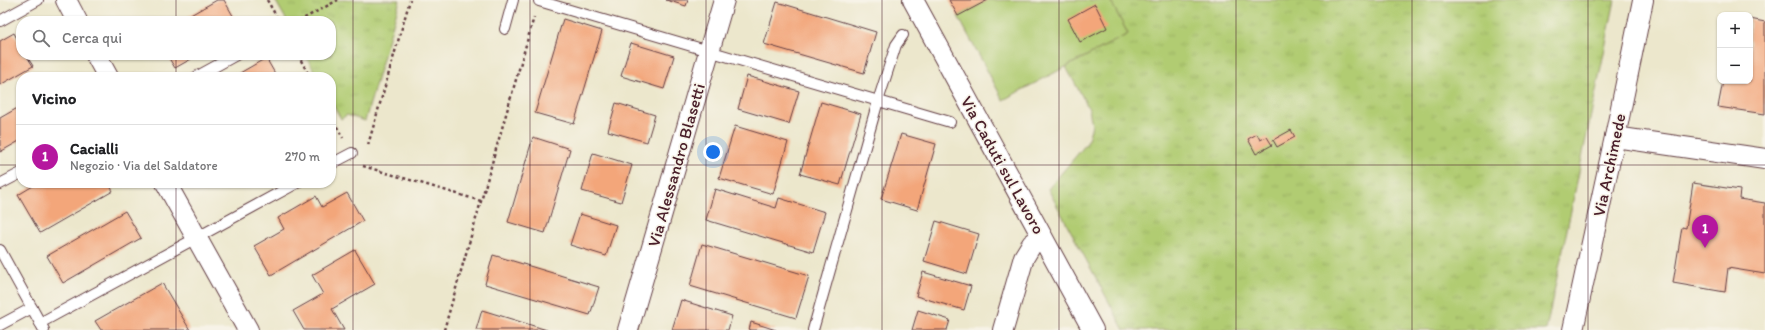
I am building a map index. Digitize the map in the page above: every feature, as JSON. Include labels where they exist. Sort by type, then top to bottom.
[{"type":"street","points":[[66,0],[74,16]]},
{"type":"street","name":"Via Alessandro Blasetti","points":[[628,330],[724,0]]},
{"type":"street","name":"Via Caduti sul Lavoro","points":[[913,0],[1093,330]]},
{"type":"street","name":"Via Archimede","points":[[1574,330],[1643,0]]},
{"type":"street","points":[[99,60],[105,72]]},
{"type":"street","points":[[1615,137],[1765,158]]},
{"type":"street","points":[[169,188],[248,330]]},
{"type":"street","points":[[1002,330],[1027,250],[1032,244],[1042,237]]},
{"type":"lane","points":[[0,21],[38,0]]},
{"type":"lane","points":[[505,29],[513,0]]},
{"type":"lane","points":[[539,1],[950,122]]},
{"type":"lane","points":[[812,330],[878,101],[896,45],[902,35]]},
{"type":"lane","points":[[205,72],[227,60]]},
{"type":"lane","points":[[336,161],[352,153]]},
{"type":"lane","points":[[0,184],[16,176]]},
{"type":"lane","points":[[0,250],[42,327],[197,238],[288,188]]},
{"type":"lane","points":[[0,325],[32,308]]},
{"type":"path","points":[[267,0],[276,16]]},
{"type":"path","points":[[308,16],[338,0]]},
{"type":"path","points":[[366,152],[410,0]]},
{"type":"path","points":[[444,330],[539,1]]},
{"type":"path","points":[[301,60],[307,72]]},
{"type":"path","points":[[336,125],[358,165],[481,201]]},
{"type":"path","points":[[362,166],[364,159]]},
{"type":"green space","points":[[275,0],[400,0],[365,121],[347,115],[341,119],[336,110],[336,72],[315,72],[308,60],[336,60],[336,16],[284,16]]},
{"type":"green space","points":[[988,0],[1110,0],[1128,34],[1003,100],[958,16]]},
{"type":"green space","points":[[1110,0],[1615,0],[1546,330],[1124,330],[1048,189],[1087,143],[1092,125],[1089,109],[1066,67],[1128,34]]},
{"type":"building","points":[[217,0],[224,0],[233,16],[189,16]]},
{"type":"building","points":[[666,0],[688,0],[686,6]]},
{"type":"building","points":[[949,0],[988,0],[958,16]]},
{"type":"building","points":[[777,2],[876,32],[864,73],[764,44]]},
{"type":"building","points":[[1095,4],[1107,28],[1080,42],[1068,19]]},
{"type":"building","points":[[563,19],[602,31],[574,124],[535,113]]},
{"type":"building","points":[[1753,20],[1765,22],[1765,114],[1718,107],[1722,84],[1753,84]]},
{"type":"building","points":[[14,33],[16,37],[16,60],[29,60],[33,66],[23,72],[16,72],[16,76],[0,85],[0,41]]},
{"type":"building","points":[[631,43],[674,56],[664,89],[621,76]]},
{"type":"building","points":[[170,60],[189,60],[175,68]]},
{"type":"building","points":[[263,60],[267,60],[274,72],[242,72]]},
{"type":"building","points":[[747,76],[799,91],[789,124],[738,109]]},
{"type":"building","points":[[821,102],[861,114],[840,185],[800,174]]},
{"type":"building","points":[[616,103],[655,115],[647,142],[608,131]]},
{"type":"building","points":[[16,109],[16,143],[0,152],[0,118]]},
{"type":"building","points":[[735,126],[788,142],[773,194],[719,178]]},
{"type":"building","points":[[1291,130],[1295,137],[1277,147],[1273,140]]},
{"type":"building","points":[[901,134],[936,144],[917,210],[881,199]]},
{"type":"building","points":[[1257,134],[1260,140],[1267,137],[1272,145],[1256,154],[1248,139]]},
{"type":"building","points":[[533,137],[570,149],[545,233],[508,222]]},
{"type":"building","points":[[593,153],[632,165],[621,202],[582,191]]},
{"type":"building","points":[[1693,183],[1740,190],[1739,199],[1765,203],[1765,274],[1728,268],[1725,292],[1673,283],[1682,227],[1686,228]]},
{"type":"building","points":[[30,188],[111,188],[113,191],[40,233],[18,195]]},
{"type":"building","points":[[715,189],[776,208],[779,198],[825,212],[813,252],[706,220]]},
{"type":"building","points":[[347,193],[363,221],[271,275],[254,246],[284,229],[278,218],[316,196],[322,207]]},
{"type":"building","points":[[125,211],[141,238],[63,283],[47,256]]},
{"type":"building","points":[[580,214],[616,225],[606,256],[570,245]]},
{"type":"building","points":[[936,221],[979,234],[967,274],[924,261]]},
{"type":"building","points":[[702,244],[809,276],[796,318],[690,286]]},
{"type":"building","points":[[355,250],[375,284],[332,309],[344,330],[304,330],[293,311],[323,294],[312,275]]},
{"type":"building","points":[[493,255],[599,287],[590,315],[485,284]]},
{"type":"building","points":[[923,272],[971,286],[964,310],[916,296]]},
{"type":"building","points":[[162,283],[190,330],[101,330],[95,321]]},
{"type":"building","points":[[681,300],[732,316],[728,330],[672,330]]},
{"type":"building","points":[[482,310],[547,330],[476,330]]},
{"type":"building","points":[[918,310],[950,320],[947,330],[912,330]]},
{"type":"building","points":[[751,322],[776,330],[749,330]]},
{"type":"place","name":"Cacialli","points":[[1705,248]]}]
